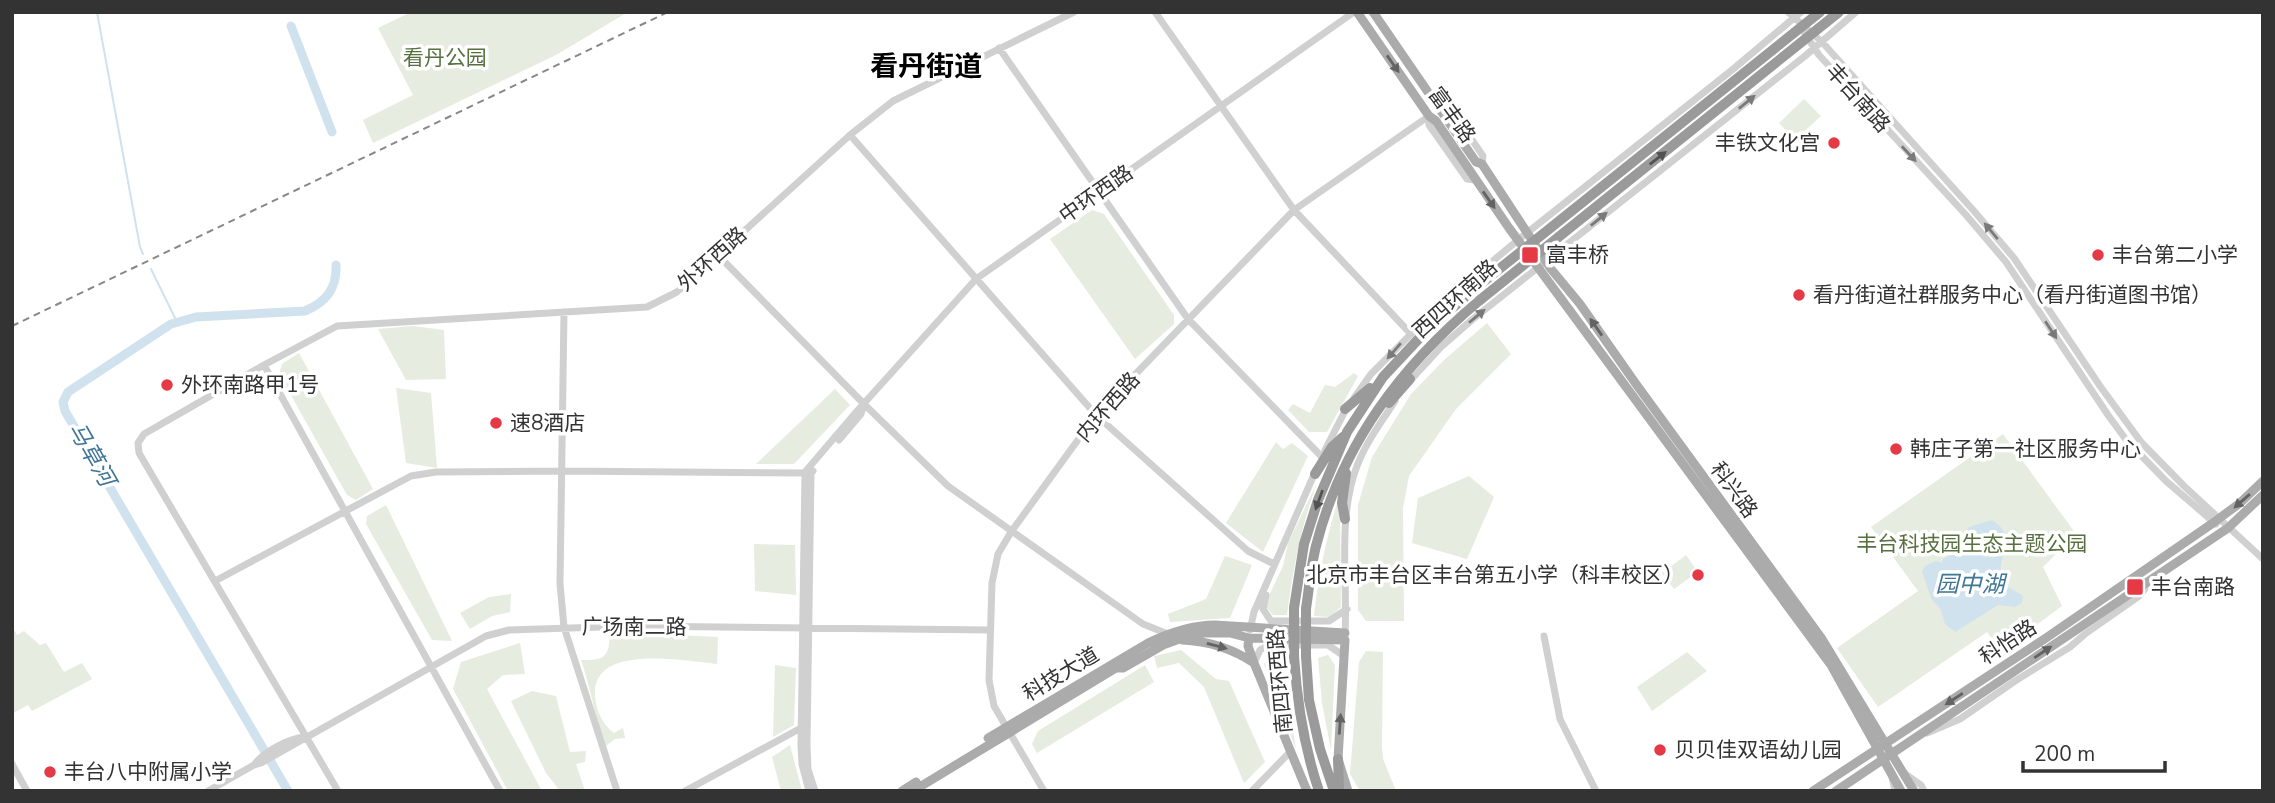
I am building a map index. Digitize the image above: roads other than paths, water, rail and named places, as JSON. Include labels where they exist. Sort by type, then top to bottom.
[{"type":"highway","name":"西四环南路","points":[[1294,608],[1304,544],[1318,500],[1347,432],[1383,377],[1426,331],[1473,290],[1820,12]]},
{"type":"highway","name":"西四环南路","points":[[1300,656],[1316,546],[1348,458],[1390,392],[1413,362],[1480,300],[1842,17]]},
{"type":"highway","points":[[1345,409],[1383,377]]},
{"type":"highway","points":[[1362,434],[1410,379]]},
{"type":"highway","points":[[1315,474],[1332,447],[1347,432]]},
{"type":"highway","points":[[1345,519],[1342,503],[1348,458]]},
{"type":"highway","name":"南四环西路","points":[[1294,608],[1309,700],[1320,749],[1334,791]]},
{"type":"highway","name":"南四环西路","points":[[1300,656],[1301,725],[1319,791]]},
{"type":"highway","points":[[1338,759],[1339,791]]},
{"type":"main road","name":"富丰路","points":[[1356,12],[1518,240],[1542,264]]},
{"type":"main road","name":"富丰路","points":[[1373,12],[1476,162],[1482,164],[1528,232],[1542,264]]},
{"type":"main road","name":"科兴路","points":[[1542,264],[1831,665],[1888,756]]},
{"type":"main road","name":"科怡路","points":[[1812,791],[2046,638],[2216,521],[2263,481]]},
{"type":"main road","name":"科怡路","points":[[1836,791],[2228,528],[2263,495]]},
{"type":"main road","name":"科技大道","points":[[913,791],[1148,643],[1201,625],[1230,625],[1249,633]]},
{"type":"main road","name":"科技大道","points":[[902,791],[1116,668],[1123,668],[1177,640],[1204,633],[1249,633]]},
{"type":"main road","points":[[1249,633],[1345,637],[1338,759],[1348,791]]},
{"type":"main road","name":"南四环西路","points":[[1249,633],[1248,646],[1254,663],[1307,791]]},
{"type":"main road","points":[[1177,640],[1237,652],[1254,663]]},
{"type":"main road","points":[[1888,756],[1903,772],[1914,791]]},
{"type":"main road","points":[[1888,756],[1892,773],[1901,791]]},
{"type":"street","name":"外环西路","points":[[215,581],[139,453],[138,443],[144,434],[337,326],[647,307],[677,292],[850,135],[893,100],[1074,12]]},
{"type":"street","points":[[1155,12],[1294,210],[1410,333]]},
{"type":"street","name":"中环西路","points":[[808,473],[861,414],[864,404],[976,279],[1356,12]]},
{"type":"street","points":[[1788,12],[1798,16]]},
{"type":"street","points":[[1826,12],[1834,23],[1840,24],[1842,17]]},
{"type":"street","name":"西四环南路","points":[[1345,637],[1345,519],[1351,484],[1358,463],[1376,429],[1410,379],[1457,333],[1822,42],[1842,17],[1856,12]]},
{"type":"street","name":"丰台南路","points":[[1798,16],[1975,211],[2014,258],[2141,442],[2216,521]]},
{"type":"street","name":"丰台南路","points":[[1798,16],[1814,48],[2006,262],[2127,441],[2166,481],[2228,528],[2263,559]]},
{"type":"street","name":"西四环南路","points":[[1249,633],[1254,612],[1322,457],[1345,409],[1371,374],[1441,304],[1798,16]]},
{"type":"street","points":[[999,48],[1188,320],[1322,457]]},
{"type":"street","points":[[1707,91],[1728,117]]},
{"type":"street","name":"内环西路","points":[[1044,791],[994,706],[991,694],[990,630],[994,568],[998,554],[1096,415],[1294,210],[1429,116]]},
{"type":"street","points":[[850,135],[1096,415],[1248,551],[1274,564]]},
{"type":"street","points":[[1544,219],[1564,247]]},
{"type":"street","points":[[718,255],[948,486],[1143,624],[1168,634]]},
{"type":"street","points":[[564,312],[560,584],[564,627],[617,791]]},
{"type":"street","points":[[264,365],[500,791]]},
{"type":"street","points":[[338,791],[215,581],[411,476],[436,472],[562,471],[808,473],[802,764],[809,791]]},
{"type":"street","points":[[1269,578],[1270,587],[1263,609],[1271,621]]},
{"type":"street","points":[[1249,633],[1271,621],[1329,621],[1347,609]]},
{"type":"street","name":"广场南二路","points":[[208,791],[486,636],[509,629],[633,626],[990,630]]},
{"type":"street","points":[[1544,636],[1560,719],[1596,791]]},
{"type":"street","points":[[1254,663],[1260,650],[1269,645],[1328,645],[1344,656]]},
{"type":"street","points":[[685,791],[804,728]]},
{"type":"street","points":[[804,728],[807,760],[815,791]]},
{"type":"street","points":[[1252,791],[1290,752]]},
{"type":"street","points":[[12,764],[27,791]]},
{"type":"street","points":[[1903,772],[1921,785],[1924,791]]},
{"type":"street","points":[[1892,773],[1895,791]]},
{"type":"water","name":"园中湖","points":[[1992,520],[2001,527],[2005,535],[2001,575],[2010,588],[2023,596],[2022,603],[2015,607],[1998,605],[1955,632],[1945,624],[1941,610],[1931,598],[1922,571],[1925,566],[1936,561],[1942,563],[1943,559],[1952,554],[1969,527]]},
{"type":"waterway","points":[[97,12],[143,254]]},
{"type":"waterway","name":"马草河","points":[[291,26],[332,132]]},
{"type":"waterway","name":"马草河","points":[[288,791],[65,411],[63,402],[68,392],[171,324],[196,317],[305,311],[329,294],[335,281],[336,265]]},
{"type":"waterway","points":[[151,269],[177,322]]},
{"type":"railway","points":[[12,326],[668,12]]},
{"type":"place","name":"丰铁文化宫","points":[[1834,143]]},
{"type":"place","name":"富丰桥","points":[[1530,255]]},
{"type":"place","name":"丰台第二小学","points":[[2098,255]]},
{"type":"place","name":"看丹街道社群服务中心（看丹街道图书馆）","points":[[1799,295]]},
{"type":"place","name":"外环南路甲1号","points":[[167,385]]},
{"type":"place","name":"速8酒店","points":[[496,423]]},
{"type":"place","name":"韩庄子第一社区服务中心","points":[[1896,449]]},
{"type":"place","name":"北京市丰台区丰台第五小学（科丰校区）","points":[[1698,575]]},
{"type":"place","name":"丰台南路","points":[[2135,587]]},
{"type":"place","name":"贝贝佳双语幼儿园","points":[[1660,750]]},
{"type":"place","name":"丰台八中附属小学","points":[[50,772]]},
{"type":"district","name":"看丹街道","points":[[926,66]]},
{"type":"park label","name":"看丹公园","points":[[445,58]]},
{"type":"park label","name":"丰台科技园生态主题公园","points":[[1972,544]]}]
